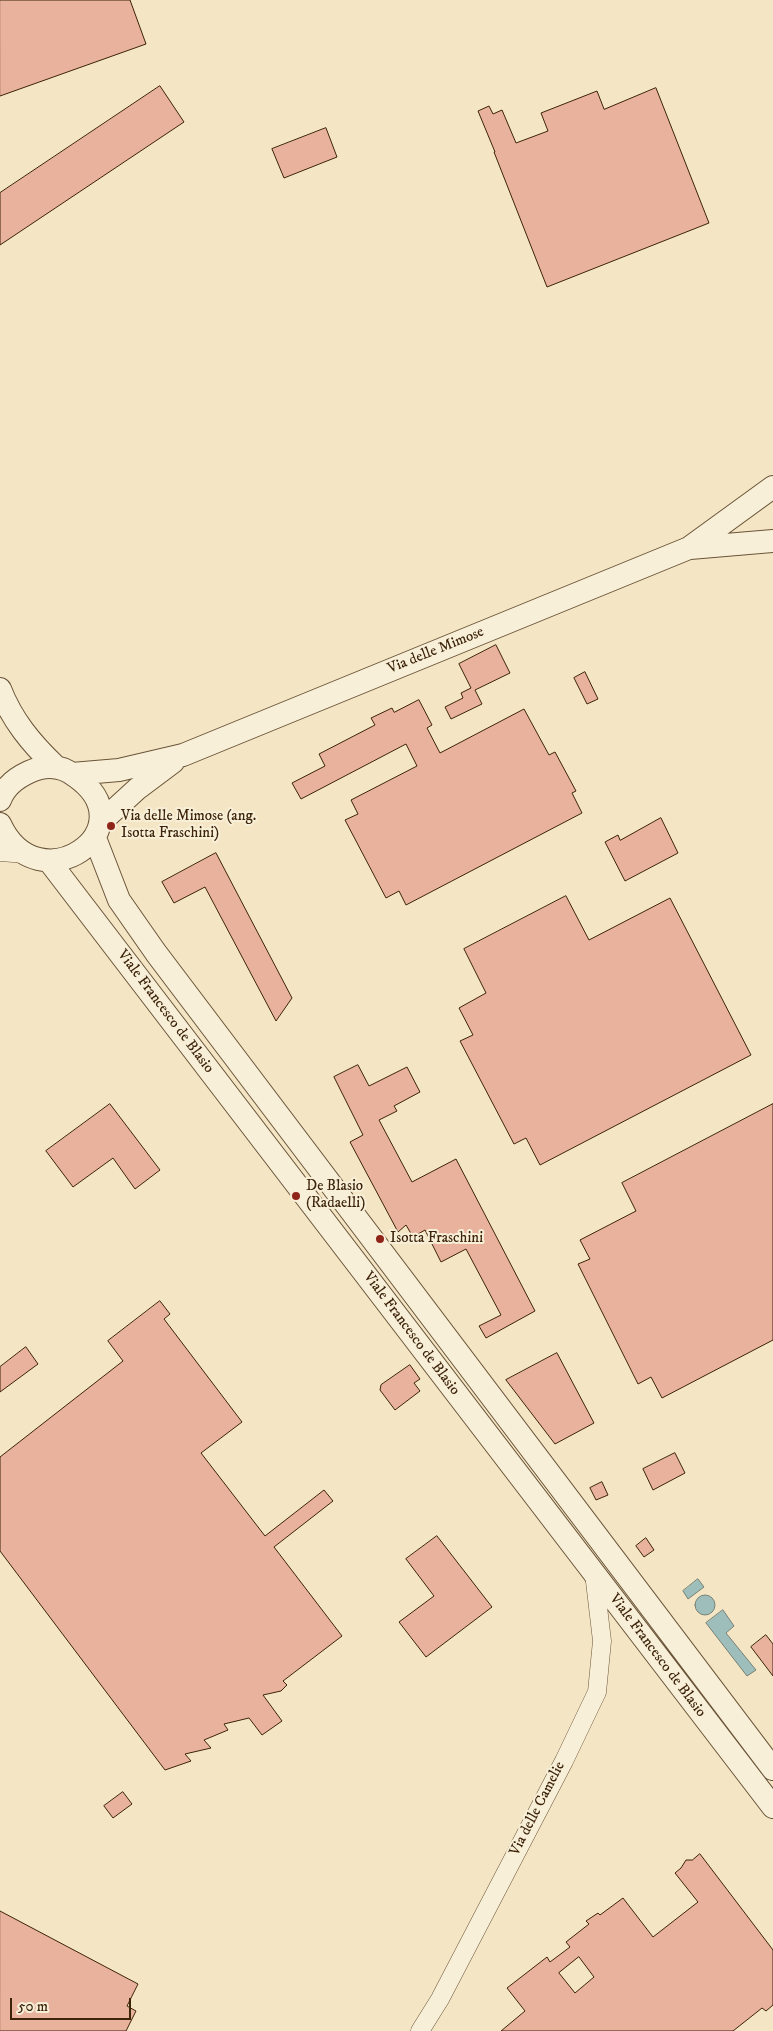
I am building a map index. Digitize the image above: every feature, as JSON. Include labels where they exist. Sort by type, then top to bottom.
[{"type":"street","name":"Via delle Mimose","points":[[1,793],[17,778],[32,770],[119,770],[184,755],[689,548],[773,487]]},
{"type":"street","name":"Via delle Mimose","points":[[689,548],[773,540]]},
{"type":"street","name":"Viale Francesco de Blasio","points":[[0,689],[16,724],[36,748],[63,770],[88,786],[98,801],[98,830],[119,900],[156,953],[773,1769]]},
{"type":"street","name":"Via delle Mimose","points":[[49,861],[62,860],[77,854],[137,789],[184,755]]},
{"type":"street","points":[[0,824],[4,833],[26,854]]},
{"type":"street","points":[[0,852],[26,854],[49,861]]},
{"type":"street","name":"Viale Francesco de Blasio","points":[[49,861],[773,1807]]},
{"type":"street","name":"Via delle Camelie","points":[[420,2031],[440,1999],[564,1761],[597,1692],[602,1640],[594,1573]]},
{"type":"water","points":[[698,1579],[704,1587],[688,1599],[683,1591]]},
{"type":"water","points":[[705,1595],[712,1598],[715,1605],[712,1612],[705,1615],[698,1612],[695,1605],[698,1598]]},
{"type":"water","points":[[723,1610],[734,1626],[726,1633],[756,1670],[747,1676],[706,1623]]},
{"type":"building","points":[[0,0],[130,0],[146,44],[0,96]]},
{"type":"building","points":[[160,86],[184,122],[0,245],[0,193]]},
{"type":"building","points":[[656,88],[709,223],[547,287],[478,111],[489,106],[493,114],[502,110],[516,143],[548,131],[541,113],[597,91],[604,109]]},
{"type":"building","points":[[326,128],[337,157],[284,178],[272,149]]},
{"type":"building","points":[[496,645],[510,673],[475,690],[482,704],[451,719],[445,707],[463,698],[461,693],[471,688],[459,664]]},
{"type":"building","points":[[585,672],[598,699],[587,704],[574,678]]},
{"type":"building","points":[[419,700],[432,725],[427,728],[440,753],[524,709],[549,755],[555,752],[576,791],[572,793],[582,813],[406,905],[399,891],[386,898],[345,820],[358,814],[351,800],[417,766],[406,744],[301,799],[292,783],[325,766],[319,754],[375,725],[371,718],[392,708],[394,712]]},
{"type":"building","points":[[661,818],[678,853],[625,881],[605,842],[618,835],[620,840]]},
{"type":"building","points":[[216,853],[292,998],[276,1021],[205,887],[174,903],[162,882]]},
{"type":"building","points":[[566,896],[589,940],[670,898],[751,1055],[540,1165],[526,1138],[514,1144],[460,1041],[473,1035],[459,1008],[486,993],[464,949]]},
{"type":"building","points":[[358,1065],[369,1086],[407,1067],[420,1092],[394,1106],[397,1111],[379,1120],[412,1182],[456,1159],[535,1311],[486,1338],[479,1326],[501,1315],[466,1249],[441,1262],[425,1230],[413,1237],[406,1225],[398,1232],[350,1142],[363,1135],[334,1077]]},
{"type":"building","points":[[110,1104],[160,1170],[135,1189],[113,1158],[73,1187],[46,1151]]},
{"type":"building","points":[[773,1104],[773,1340],[662,1398],[651,1377],[638,1384],[578,1264],[590,1259],[580,1240],[636,1211],[622,1183]]},
{"type":"building","points":[[160,1301],[170,1314],[164,1319],[242,1422],[201,1453],[265,1536],[324,1490],[333,1501],[274,1547],[342,1636],[283,1681],[287,1685],[281,1691],[263,1695],[282,1721],[262,1735],[249,1718],[224,1724],[228,1730],[204,1740],[211,1748],[185,1754],[191,1761],[165,1770],[0,1551],[0,1457],[123,1361],[108,1341]]},
{"type":"building","points":[[26,1347],[38,1364],[0,1392],[0,1367]]},
{"type":"building","points":[[557,1353],[594,1423],[555,1444],[506,1380]]},
{"type":"building","points":[[410,1365],[420,1379],[414,1383],[420,1391],[395,1410],[380,1390],[381,1385]]},
{"type":"building","points":[[675,1453],[685,1473],[653,1490],[643,1469]]},
{"type":"building","points":[[602,1482],[608,1495],[596,1500],[590,1488]]},
{"type":"building","points":[[437,1536],[492,1607],[426,1657],[399,1622],[434,1596],[406,1559]]},
{"type":"building","points":[[646,1538],[654,1550],[644,1557],[636,1546]]},
{"type":"building","points":[[766,1635],[773,1644],[773,1676],[751,1647]]},
{"type":"building","points":[[123,1792],[132,1804],[113,1818],[104,1806]]},
{"type":"building","points":[[700,1854],[773,1950],[773,2005],[766,2011],[762,2008],[733,2031],[501,2031],[525,2011],[507,1988],[547,1957],[550,1962],[570,1947],[566,1942],[589,1924],[586,1921],[598,1913],[600,1915],[623,1898],[653,1937],[698,1902],[675,1873],[686,1860],[692,1860]],"holes":[[[579,1957],[594,1977],[575,1993],[559,1973]]]},
{"type":"building","points":[[0,1911],[138,1984],[127,2006],[136,2011],[126,2031],[0,2031]]},
{"type":"place","name":"Via delle Mimose (ang. Isotta Fraschini)","points":[[111,826]]},
{"type":"place","name":"De Blasio (Radaelli)","points":[[296,1196]]},
{"type":"place","name":"Isotta Fraschini","points":[[380,1239]]}]
